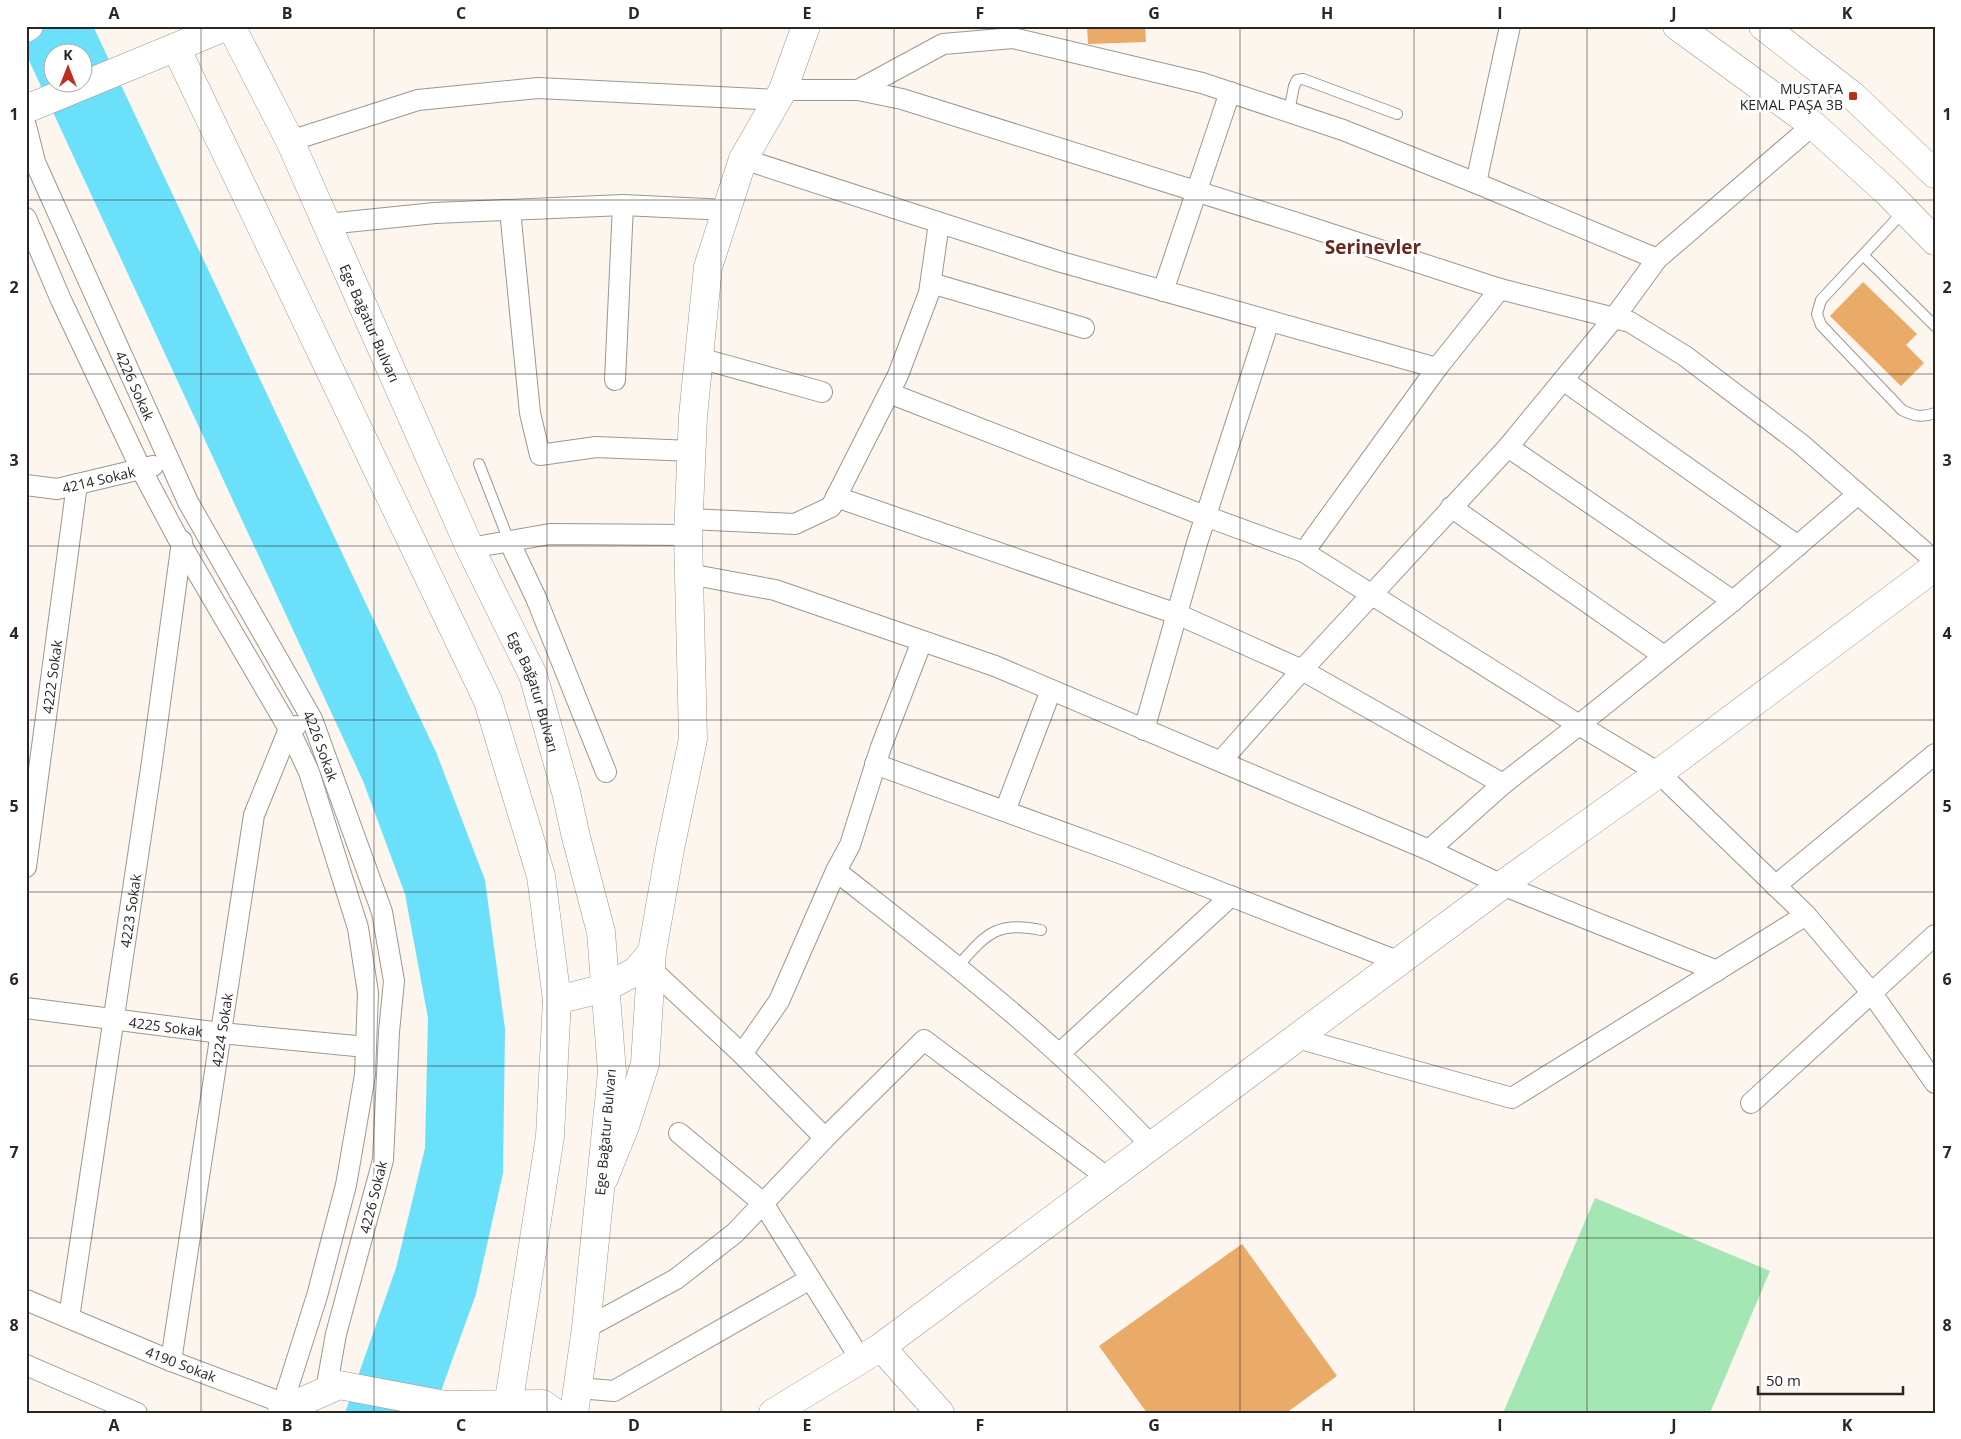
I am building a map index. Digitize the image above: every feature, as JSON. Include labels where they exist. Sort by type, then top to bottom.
[{"type":"main road","points":[[26,109],[229,26]]},
{"type":"main road","name":"Ege Bağatur Bulvarı","points":[[229,26],[290,141],[470,548],[532,675],[566,792],[601,932],[612,1072],[586,1328],[576,1401]]},
{"type":"main road","points":[[601,1186],[625,1126],[645,1064],[651,960],[670,849],[693,739],[688,527],[699,358],[708,268],[743,159],[781,95],[806,26]]},
{"type":"main road","points":[[1677,26],[1813,125],[1886,191],[1935,242]]},
{"type":"main road","points":[[1763,26],[1853,96],[1935,174]]},
{"type":"main road","points":[[176,48],[488,701],[541,876],[557,1000],[550,1136],[508,1408]]},
{"type":"main road","points":[[773,1413],[871,1354],[1502,885],[1659,773],[1935,567]]},
{"type":"main road","points":[[557,1000],[605,988],[636,971],[651,960]]},
{"type":"main road","points":[[871,1354],[940,1413]]},
{"type":"main road","points":[[328,1396],[451,1409],[508,1408],[543,1404],[555,1413]]},
{"type":"main road","name":"4190 Sokak","points":[[282,1408],[328,1396]]},
{"type":"street","points":[[1476,182],[1510,26]]},
{"type":"street","points":[[858,90],[942,44],[1013,38],[1202,83],[1343,130],[1476,182],[1657,259]]},
{"type":"street","points":[[290,141],[418,100],[538,88],[781,95],[858,90],[902,98],[1500,289],[1630,322],[1685,356],[1801,444],[1935,561]]},
{"type":"street","points":[[1163,291],[1230,92]]},
{"type":"street","points":[[1221,761],[1302,670],[1508,447],[1614,318],[1657,259],[1813,125]]},
{"type":"street","name":"4226 Sokak","points":[[26,126],[31,163],[188,502],[312,719],[382,912],[394,982],[389,1032],[383,1160],[336,1334],[328,1396]]},
{"type":"street","points":[[743,159],[1061,262],[1437,368]]},
{"type":"street","points":[[327,224],[435,212],[623,206],[727,210]]},
{"type":"street","points":[[615,380],[623,206]]},
{"type":"street","points":[[510,210],[530,413],[540,455],[596,447],[692,451]]},
{"type":"street","points":[[26,218],[61,300],[141,469],[182,546],[289,729],[309,772],[358,928],[368,993],[365,1075],[346,1185],[317,1296],[282,1408]]},
{"type":"street","points":[[470,548],[550,534],[795,524],[831,507],[898,375],[929,293],[939,222]]},
{"type":"street","points":[[931,283],[1084,328]]},
{"type":"street","points":[[1304,552],[1437,368],[1500,289]]},
{"type":"street","points":[[1144,730],[1205,516],[1269,321]]},
{"type":"street","points":[[699,358],[822,392]]},
{"type":"street","points":[[1563,380],[1798,546]]},
{"type":"street","points":[[889,393],[1205,516],[1304,552],[1579,725],[1659,773],[1806,915],[1871,992],[1935,1082]]},
{"type":"street","points":[[1508,447],[1733,601]]},
{"type":"street","name":"4214 Sokak","points":[[26,485],[58,489],[170,462]]},
{"type":"street","name":"4222 Sokak","points":[[26,867],[77,484]]},
{"type":"street","points":[[1430,850],[1503,784],[1733,601],[1858,494]]},
{"type":"street","points":[[836,497],[1177,614],[1302,670],[1503,784]]},
{"type":"street","name":"4223 Sokak","points":[[69,1318],[188,502]]},
{"type":"street","points":[[1451,507],[1664,656]]},
{"type":"street","points":[[510,541],[536,598],[606,772]]},
{"type":"street","points":[[689,574],[775,590],[995,666],[1430,850],[1502,885],[1717,971]]},
{"type":"street","points":[[742,1054],[778,1001],[836,871],[850,845],[875,764],[922,641]]},
{"type":"street","points":[[1006,811],[1051,690]]},
{"type":"street","points":[[289,729],[312,719]]},
{"type":"street","name":"4224 Sokak","points":[[171,1361],[254,814],[289,729]]},
{"type":"street","points":[[1775,886],[1935,754]]},
{"type":"street","points":[[875,764],[1006,811],[1400,962]]},
{"type":"street","points":[[836,871],[957,967],[1059,1054],[1152,1146]]},
{"type":"street","points":[[1059,1054],[1230,896]]},
{"type":"street","points":[[1297,1038],[1512,1098],[1806,915]]},
{"type":"street","points":[[1751,1103],[1935,935]]},
{"type":"street","points":[[651,960],[825,1138]]},
{"type":"street","name":"4225 Sokak","points":[[26,1008],[221,1034],[366,1047]]},
{"type":"street","points":[[586,1328],[676,1279],[735,1233],[825,1138],[924,1040],[1108,1178]]},
{"type":"street","points":[[679,1133],[763,1203],[810,1279],[871,1354]]},
{"type":"street","points":[[576,1401],[614,1391],[810,1279]]},
{"type":"street","name":"4190 Sokak","points":[[26,1300],[282,1408]]},
{"type":"street","points":[[26,1365],[137,1413]]},
{"type":"lane","points":[[1289,112],[1294,86],[1297,80],[1302,78],[1396,114]]},
{"type":"lane","points":[[1905,211],[1821,300],[1817,314],[1821,325],[1902,410],[1912,415],[1922,416],[1935,413]]},
{"type":"lane","points":[[1863,255],[1935,326]]},
{"type":"lane","points":[[479,464],[510,541]]},
{"type":"lane","points":[[957,967],[984,937],[994,932],[1016,927],[1041,930]]},
{"type":"green space","points":[[1595,1198],[1770,1271],[1710,1413],[1503,1413]]},
{"type":"water","points":[[26,26],[93,26],[436,752],[485,880],[505,1029],[503,1173],[476,1294],[433,1413],[345,1413],[396,1268],[425,1148],[428,1018],[405,894],[363,781],[44,92],[92,92],[92,42],[42,42],[42,89],[26,54]]},
{"type":"building","points":[[868,26],[897,26],[898,28],[868,29]]},
{"type":"building","points":[[1087,26],[1145,26],[1146,42],[1088,44]]},
{"type":"building","points":[[1863,282],[1917,334],[1906,345],[1924,363],[1901,386],[1830,316]]},
{"type":"building","points":[[1242,1244],[1337,1376],[1286,1413],[1147,1413],[1099,1346]]},
{"type":"place","name":"MUSTAFA KEMAL PAŞA 3B","points":[[1853,96]]},
{"type":"district","name":"Serinevler","points":[[1373,247]]}]
